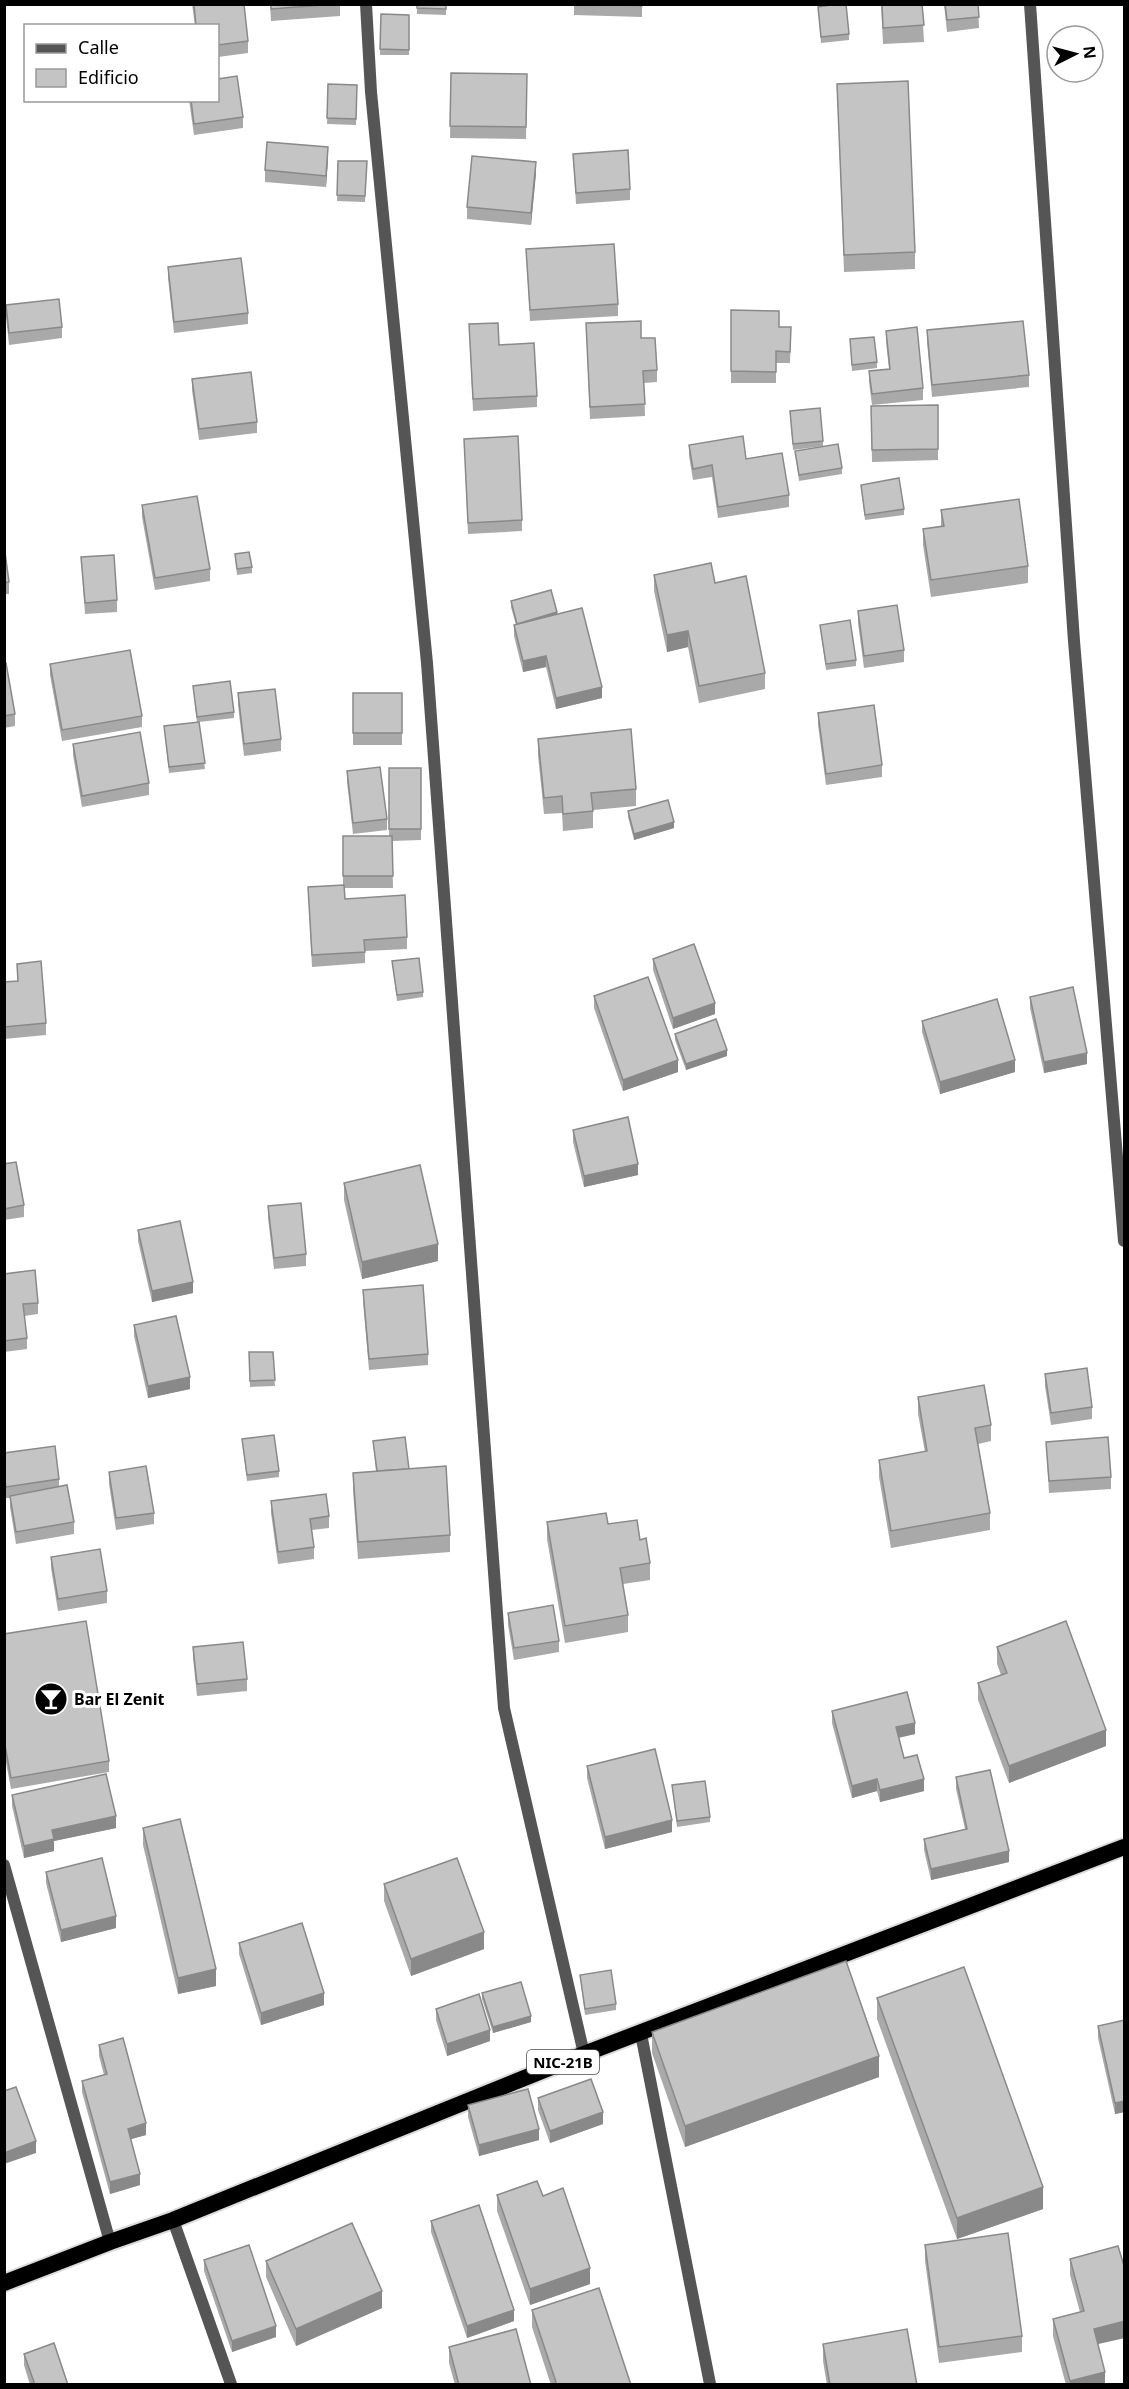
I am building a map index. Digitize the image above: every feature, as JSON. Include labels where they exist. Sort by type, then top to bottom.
[{"type":"highway","name":"NIC-21B","points":[[4,2283],[173,2220],[584,2054],[1125,1847]]},
{"type":"street","points":[[366,4],[371,92],[427,663],[504,1708],[584,2054]]},
{"type":"street","points":[[1030,4],[1074,641],[1125,1241]]},
{"type":"street","points":[[4,1865],[110,2242]]},
{"type":"street","points":[[641,2034],[710,2385]]},
{"type":"street","points":[[173,2220],[231,2385]]},
{"type":"building","points":[[194,4],[244,4],[248,41],[219,45],[219,24],[196,24]]},
{"type":"building","points":[[271,4],[336,4],[271,9]]},
{"type":"building","points":[[417,4],[446,4],[446,9],[417,8]]},
{"type":"building","points":[[608,4],[642,4],[642,6]]},
{"type":"building","points":[[846,4],[849,34],[821,37],[818,7]]},
{"type":"building","points":[[882,4],[922,4],[924,25],[883,28]]},
{"type":"building","points":[[945,4],[978,4],[979,17],[947,20]]},
{"type":"building","points":[[381,14],[409,15],[409,50],[380,49]]},
{"type":"building","points":[[451,73],[527,74],[526,127],[450,126]]},
{"type":"building","points":[[237,76],[243,117],[194,124],[191,102],[219,102],[219,79]]},
{"type":"building","points":[[908,81],[915,252],[844,255],[837,84]]},
{"type":"building","points":[[328,84],[357,85],[356,119],[327,118]]},
{"type":"building","points":[[267,142],[328,147],[326,176],[265,170]]},
{"type":"building","points":[[628,150],[630,189],[576,193],[573,154]]},
{"type":"building","points":[[472,156],[536,162],[531,213],[467,207]]},
{"type":"building","points":[[338,161],[367,161],[365,196],[337,195]]},
{"type":"building","points":[[614,244],[618,304],[530,310],[526,249]]},
{"type":"building","points":[[241,258],[248,313],[174,322],[168,267]]},
{"type":"building","points":[[59,299],[62,327],[9,333],[6,305]]},
{"type":"building","points":[[731,310],[779,311],[779,327],[791,327],[790,352],[776,351],[776,372],[731,371]]},
{"type":"building","points":[[641,321],[641,338],[655,338],[657,370],[643,371],[645,404],[590,407],[586,323]]},
{"type":"building","points":[[1023,321],[1029,375],[932,385],[927,330]]},
{"type":"building","points":[[498,323],[499,345],[534,343],[537,396],[473,399],[469,324]]},
{"type":"building","points":[[917,327],[923,388],[872,394],[869,371],[890,369],[886,331]]},
{"type":"building","points":[[874,337],[877,362],[852,365],[850,339]]},
{"type":"building","points":[[251,372],[257,422],[199,429],[192,379]]},
{"type":"building","points":[[938,405],[938,449],[872,450],[871,406]]},
{"type":"building","points":[[820,408],[823,441],[793,444],[790,411]]},
{"type":"building","points":[[518,436],[522,520],[468,523],[464,439]]},
{"type":"building","points":[[743,436],[746,459],[782,453],[789,495],[718,507],[712,465],[693,469],[689,445]]},
{"type":"building","points":[[838,444],[842,468],[799,475],[795,451]]},
{"type":"building","points":[[899,478],[904,509],[865,515],[861,485]]},
{"type":"building","points":[[197,496],[210,569],[155,578],[142,505]]},
{"type":"building","points":[[1019,499],[1028,566],[931,580],[923,529],[944,526],[941,510]]},
{"type":"building","points":[[4,545],[9,582],[4,583]]},
{"type":"building","points":[[249,552],[252,567],[237,569],[235,554]]},
{"type":"building","points":[[114,555],[117,600],[85,603],[81,557]]},
{"type":"building","points":[[711,563],[715,583],[746,576],[765,673],[699,686],[688,631],[667,635],[654,575]]},
{"type":"building","points":[[551,590],[557,612],[517,624],[511,601]]},
{"type":"building","points":[[897,605],[904,650],[864,656],[858,611]]},
{"type":"building","points":[[582,608],[602,687],[556,698],[546,656],[523,661],[514,625]]},
{"type":"building","points":[[850,620],[856,660],[826,664],[820,625]]},
{"type":"building","points":[[130,650],[142,716],[62,730],[50,664]]},
{"type":"building","points":[[4,663],[6,663],[15,714],[4,716]]},
{"type":"building","points":[[230,681],[234,712],[197,717],[193,686]]},
{"type":"building","points":[[275,689],[281,739],[244,744],[238,693]]},
{"type":"building","points":[[353,693],[402,693],[402,733],[353,733]]},
{"type":"building","points":[[874,705],[882,765],[826,774],[818,713]]},
{"type":"building","points":[[199,722],[205,763],[169,767],[164,726]]},
{"type":"building","points":[[631,729],[636,789],[591,793],[593,811],[563,814],[562,796],[544,798],[538,739]]},
{"type":"building","points":[[140,732],[149,783],[82,796],[73,744]]},
{"type":"building","points":[[380,767],[387,819],[353,823],[347,771]]},
{"type":"building","points":[[389,768],[421,768],[421,829],[389,829]]},
{"type":"building","points":[[668,800],[674,822],[634,834],[628,811]]},
{"type":"building","points":[[343,836],[392,836],[393,876],[343,876]]},
{"type":"building","points":[[344,885],[345,899],[405,895],[407,937],[364,940],[365,952],[312,955],[308,887]]},
{"type":"building","points":[[694,944],[715,1003],[673,1018],[653,959]]},
{"type":"building","points":[[419,958],[423,992],[397,995],[392,961]]},
{"type":"building","points":[[41,961],[46,1023],[4,1027],[4,982],[18,981],[17,964]]},
{"type":"building","points":[[648,977],[678,1060],[623,1080],[594,996]]},
{"type":"building","points":[[1073,987],[1087,1053],[1044,1062],[1030,997]]},
{"type":"building","points":[[997,999],[1015,1060],[940,1082],[922,1021]]},
{"type":"building","points":[[716,1019],[727,1050],[686,1064],[675,1034]]},
{"type":"building","points":[[628,1117],[638,1164],[584,1176],[573,1130]]},
{"type":"building","points":[[16,1162],[24,1205],[4,1209],[4,1164]]},
{"type":"building","points":[[420,1165],[438,1244],[362,1262],[344,1183]]},
{"type":"building","points":[[301,1203],[306,1254],[274,1258],[268,1206]]},
{"type":"building","points":[[180,1221],[193,1282],[152,1291],[138,1230]]},
{"type":"building","points":[[35,1270],[38,1303],[23,1304],[27,1338],[4,1341],[4,1274]]},
{"type":"building","points":[[423,1285],[428,1354],[369,1359],[363,1290]]},
{"type":"building","points":[[176,1316],[190,1377],[148,1386],[134,1325]]},
{"type":"building","points":[[249,1352],[273,1352],[275,1380],[250,1381]]},
{"type":"building","points":[[1087,1368],[1092,1407],[1051,1413],[1045,1374]]},
{"type":"building","points":[[984,1385],[991,1425],[975,1428],[990,1513],[891,1531],[879,1460],[927,1451],[918,1397]]},
{"type":"building","points":[[274,1435],[279,1471],[247,1475],[242,1439]]},
{"type":"building","points":[[405,1437],[409,1469],[377,1471],[373,1441]]},
{"type":"building","points":[[1108,1437],[1111,1477],[1049,1481],[1046,1442]]},
{"type":"building","points":[[55,1446],[59,1479],[6,1487],[4,1453]]},
{"type":"building","points":[[146,1466],[154,1513],[116,1518],[109,1472]]},
{"type":"building","points":[[446,1466],[450,1535],[358,1542],[353,1473]]},
{"type":"building","points":[[67,1485],[74,1522],[16,1532],[10,1496]]},
{"type":"building","points":[[326,1494],[329,1516],[310,1519],[314,1547],[278,1552],[271,1501]]},
{"type":"building","points":[[606,1513],[608,1524],[637,1520],[640,1540],[646,1538],[650,1563],[620,1568],[628,1615],[565,1626],[547,1522]]},
{"type":"building","points":[[100,1549],[107,1591],[58,1599],[51,1557]]},
{"type":"building","points":[[553,1605],[559,1641],[514,1648],[508,1613]]},
{"type":"building","name":"Bar El Zenit","points":[[86,1621],[109,1761],[11,1778],[4,1740],[4,1634]]},
{"type":"building","points":[[1066,1621],[1106,1730],[1009,1766],[978,1683],[1007,1673],[997,1647]]},
{"type":"building","points":[[243,1642],[247,1679],[197,1684],[193,1647]]},
{"type":"building","points":[[907,1692],[915,1723],[896,1727],[904,1758],[917,1755],[924,1779],[880,1790],[877,1779],[852,1786],[832,1711]]},
{"type":"building","points":[[655,1749],[672,1820],[605,1837],[587,1766]]},
{"type":"building","points":[[990,1770],[1009,1851],[931,1869],[924,1839],[967,1829],[956,1777]]},
{"type":"building","points":[[106,1774],[116,1816],[52,1830],[54,1839],[24,1846],[12,1795]]},
{"type":"building","points":[[705,1781],[710,1817],[677,1821],[672,1785]]},
{"type":"building","points":[[180,1819],[216,1969],[178,1978],[143,1828]]},
{"type":"building","points":[[102,1858],[116,1916],[61,1930],[46,1872]]},
{"type":"building","points":[[457,1858],[484,1932],[411,1959],[384,1884]]},
{"type":"building","points":[[302,1923],[324,1993],[261,2013],[239,1943]]},
{"type":"building","points":[[846,1961],[879,2056],[685,2126],[652,2032]]},
{"type":"building","points":[[964,1967],[1043,2187],[957,2218],[877,1998]]},
{"type":"building","points":[[611,1970],[616,2004],[585,2009],[580,1975]]},
{"type":"building","points":[[521,1982],[531,2016],[493,2027],[482,1993]]},
{"type":"building","points":[[479,1994],[490,2030],[447,2044],[436,2009]]},
{"type":"building","points":[[1125,2020],[1125,2101],[1115,2103],[1098,2026]]},
{"type":"building","points":[[123,2038],[146,2123],[128,2129],[140,2174],[110,2182],[82,2081],[107,2074],[99,2045]]},
{"type":"building","points":[[591,2079],[603,2112],[550,2131],[538,2098]]},
{"type":"building","points":[[16,2087],[36,2141],[4,2153],[4,2091]]},
{"type":"building","points":[[528,2089],[539,2129],[479,2145],[468,2105]]},
{"type":"building","points":[[537,2181],[543,2196],[563,2188],[590,2268],[530,2289],[497,2195]]},
{"type":"building","points":[[479,2205],[514,2310],[467,2326],[431,2221]]},
{"type":"building","points":[[352,2223],[382,2291],[296,2329],[266,2261]]},
{"type":"building","points":[[1008,2233],[1022,2336],[939,2347],[925,2245]]},
{"type":"building","points":[[249,2245],[276,2326],[232,2341],[204,2260]]},
{"type":"building","points":[[1118,2246],[1125,2269],[1125,2321],[1094,2329],[1105,2372],[1070,2381],[1053,2319],[1084,2311],[1070,2259]]},
{"type":"building","points":[[599,2288],[631,2385],[557,2385],[532,2310]]},
{"type":"building","points":[[516,2329],[531,2385],[459,2385],[449,2347]]},
{"type":"building","points":[[907,2329],[917,2385],[830,2385],[823,2344]]},
{"type":"building","points":[[54,2343],[68,2385],[35,2385],[24,2354]]},
{"type":"place","name":"Bar El Zenit","points":[[51,1699]]}]
